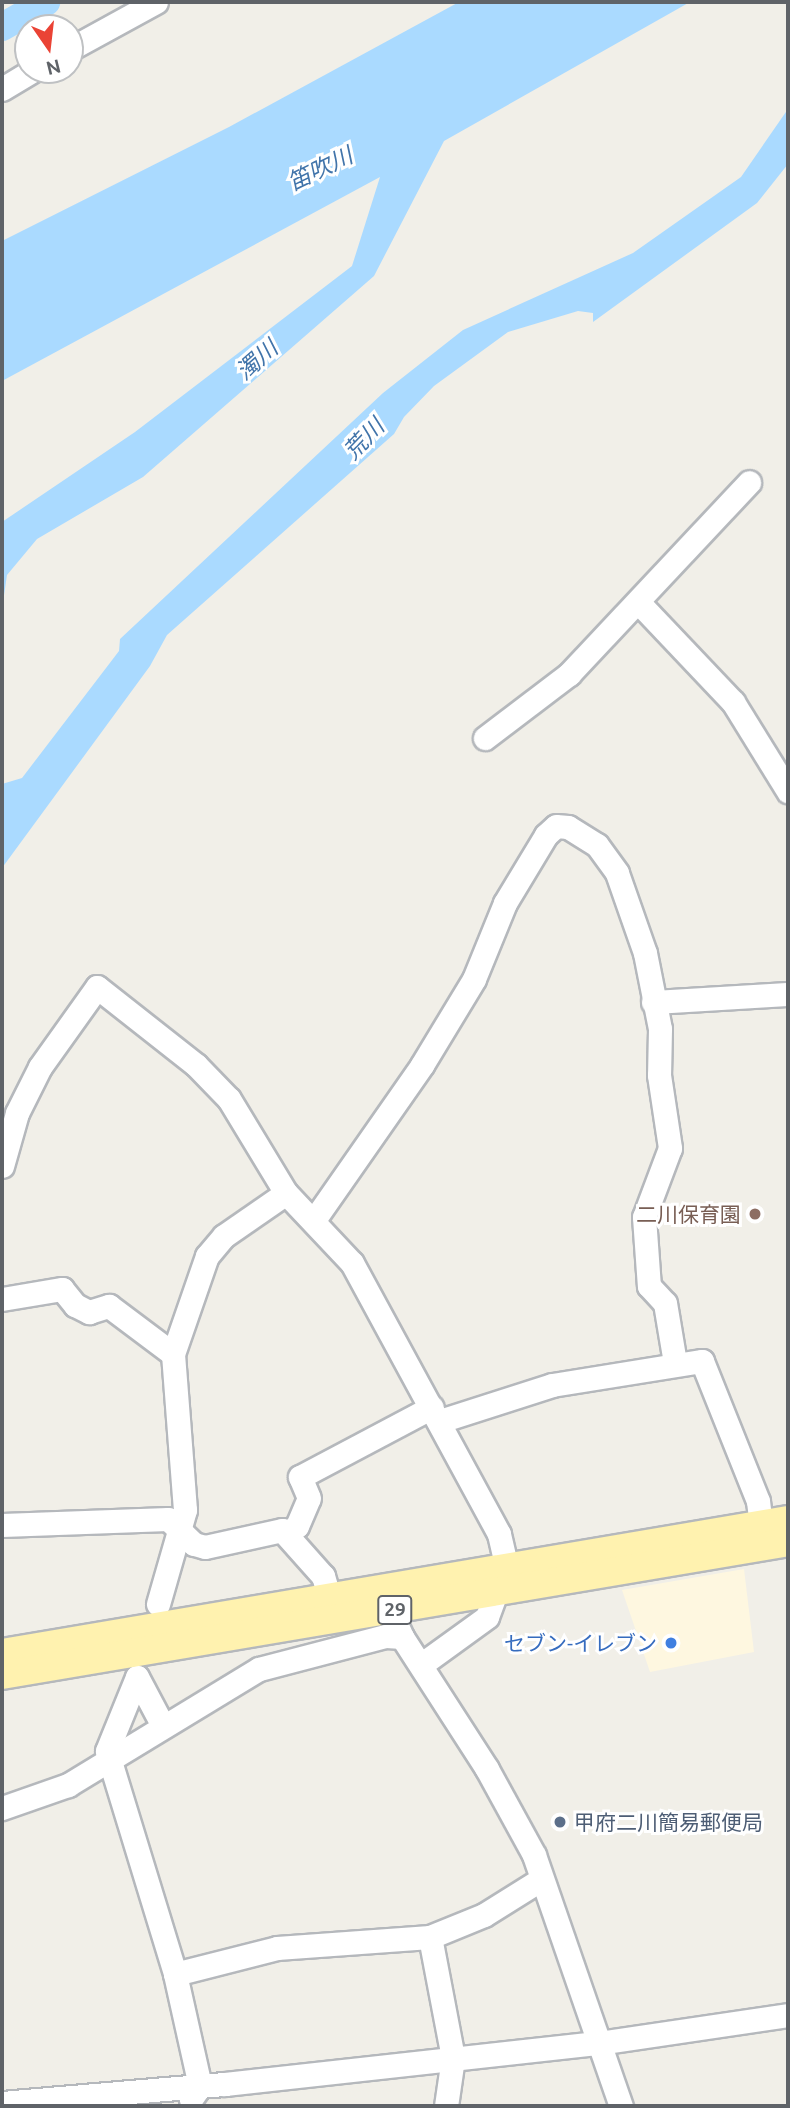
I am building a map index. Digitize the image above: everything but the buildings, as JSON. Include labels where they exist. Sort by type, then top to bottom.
[{"type":"main road","name":"29","points":[[2,1653],[506,1565],[775,1523]]},
{"type":"main road","name":"29","points":[[2,1675],[788,1542]]},
{"type":"street","points":[[84,41],[156,2]]},
{"type":"street","points":[[485,738],[569,674],[639,603],[749,482]]},
{"type":"street","points":[[639,603],[733,702],[785,775]]},
{"type":"street","points":[[314,1220],[422,1065],[474,979],[505,903],[546,835],[556,826],[584,835],[617,873],[645,953],[660,1029],[659,1074],[670,1148],[644,1217],[649,1286],[665,1303],[675,1363]]},
{"type":"street","points":[[2,1166],[17,1112],[40,1067],[97,987],[196,1065],[229,1099],[285,1193],[314,1220],[352,1263],[499,1534],[506,1565],[487,1617],[422,1664]]},
{"type":"street","points":[[653,1002],[788,994]]},
{"type":"street","points":[[158,1604],[186,1510],[173,1354],[207,1256],[224,1236],[285,1193]]},
{"type":"street","points":[[2,1299],[62,1289],[75,1305],[89,1312],[110,1306],[173,1354]]},
{"type":"street","points":[[287,1533],[297,1526],[309,1497],[300,1477],[436,1414],[551,1385],[675,1363],[702,1362],[712,1381],[758,1501],[775,1523]]},
{"type":"street","points":[[2,1525],[168,1519],[181,1528],[194,1544],[205,1547],[278,1531],[287,1533],[323,1576],[329,1596]]},
{"type":"street","points":[[390,1610],[402,1637],[422,1664],[494,1781],[534,1855],[540,1880],[621,2106]]},
{"type":"street","points":[[2,1808],[68,1785],[163,1724],[268,1666],[386,1636],[402,1637]]},
{"type":"street","points":[[150,2106],[192,2099],[200,2086],[175,1974],[107,1751],[136,1677],[163,1724]]},
{"type":"street","points":[[175,1974],[278,1948],[430,1937],[458,1929],[540,1880]]},
{"type":"street","points":[[430,1937],[453,2058],[446,2106]]},
{"type":"street","points":[[2,2103],[200,2086],[599,2043],[788,2015]]},
{"type":"shaded area","points":[[744,1569],[754,1652],[650,1672],[622,1590]]},
{"type":"water","points":[[459,2],[690,2],[444,141],[374,276],[143,477],[37,539],[7,575],[2,609],[2,522],[135,432],[352,266],[380,177],[2,381],[2,241],[229,127]]},
{"type":"water","name":"荒川","points":[[788,109],[788,164],[757,203],[593,322],[593,313],[578,311],[508,332],[434,386],[404,417],[394,434],[167,635],[150,666],[2,868],[2,784],[22,778],[119,651],[120,639],[383,393],[463,330],[633,253],[741,177]]},
{"type":"waterway","points":[[2,27],[46,2]]},
{"type":"place","name":"二川保育園","points":[[755,1214]]},
{"type":"place","name":"セブン-イレブン","points":[[671,1643]]},
{"type":"place","name":"甲府二川簡易郵便局","points":[[560,1822]]},
{"type":"water label","name":"笛吹川","points":[[320,169]]},
{"type":"water label","name":"濁川","points":[[257,360]]}]
